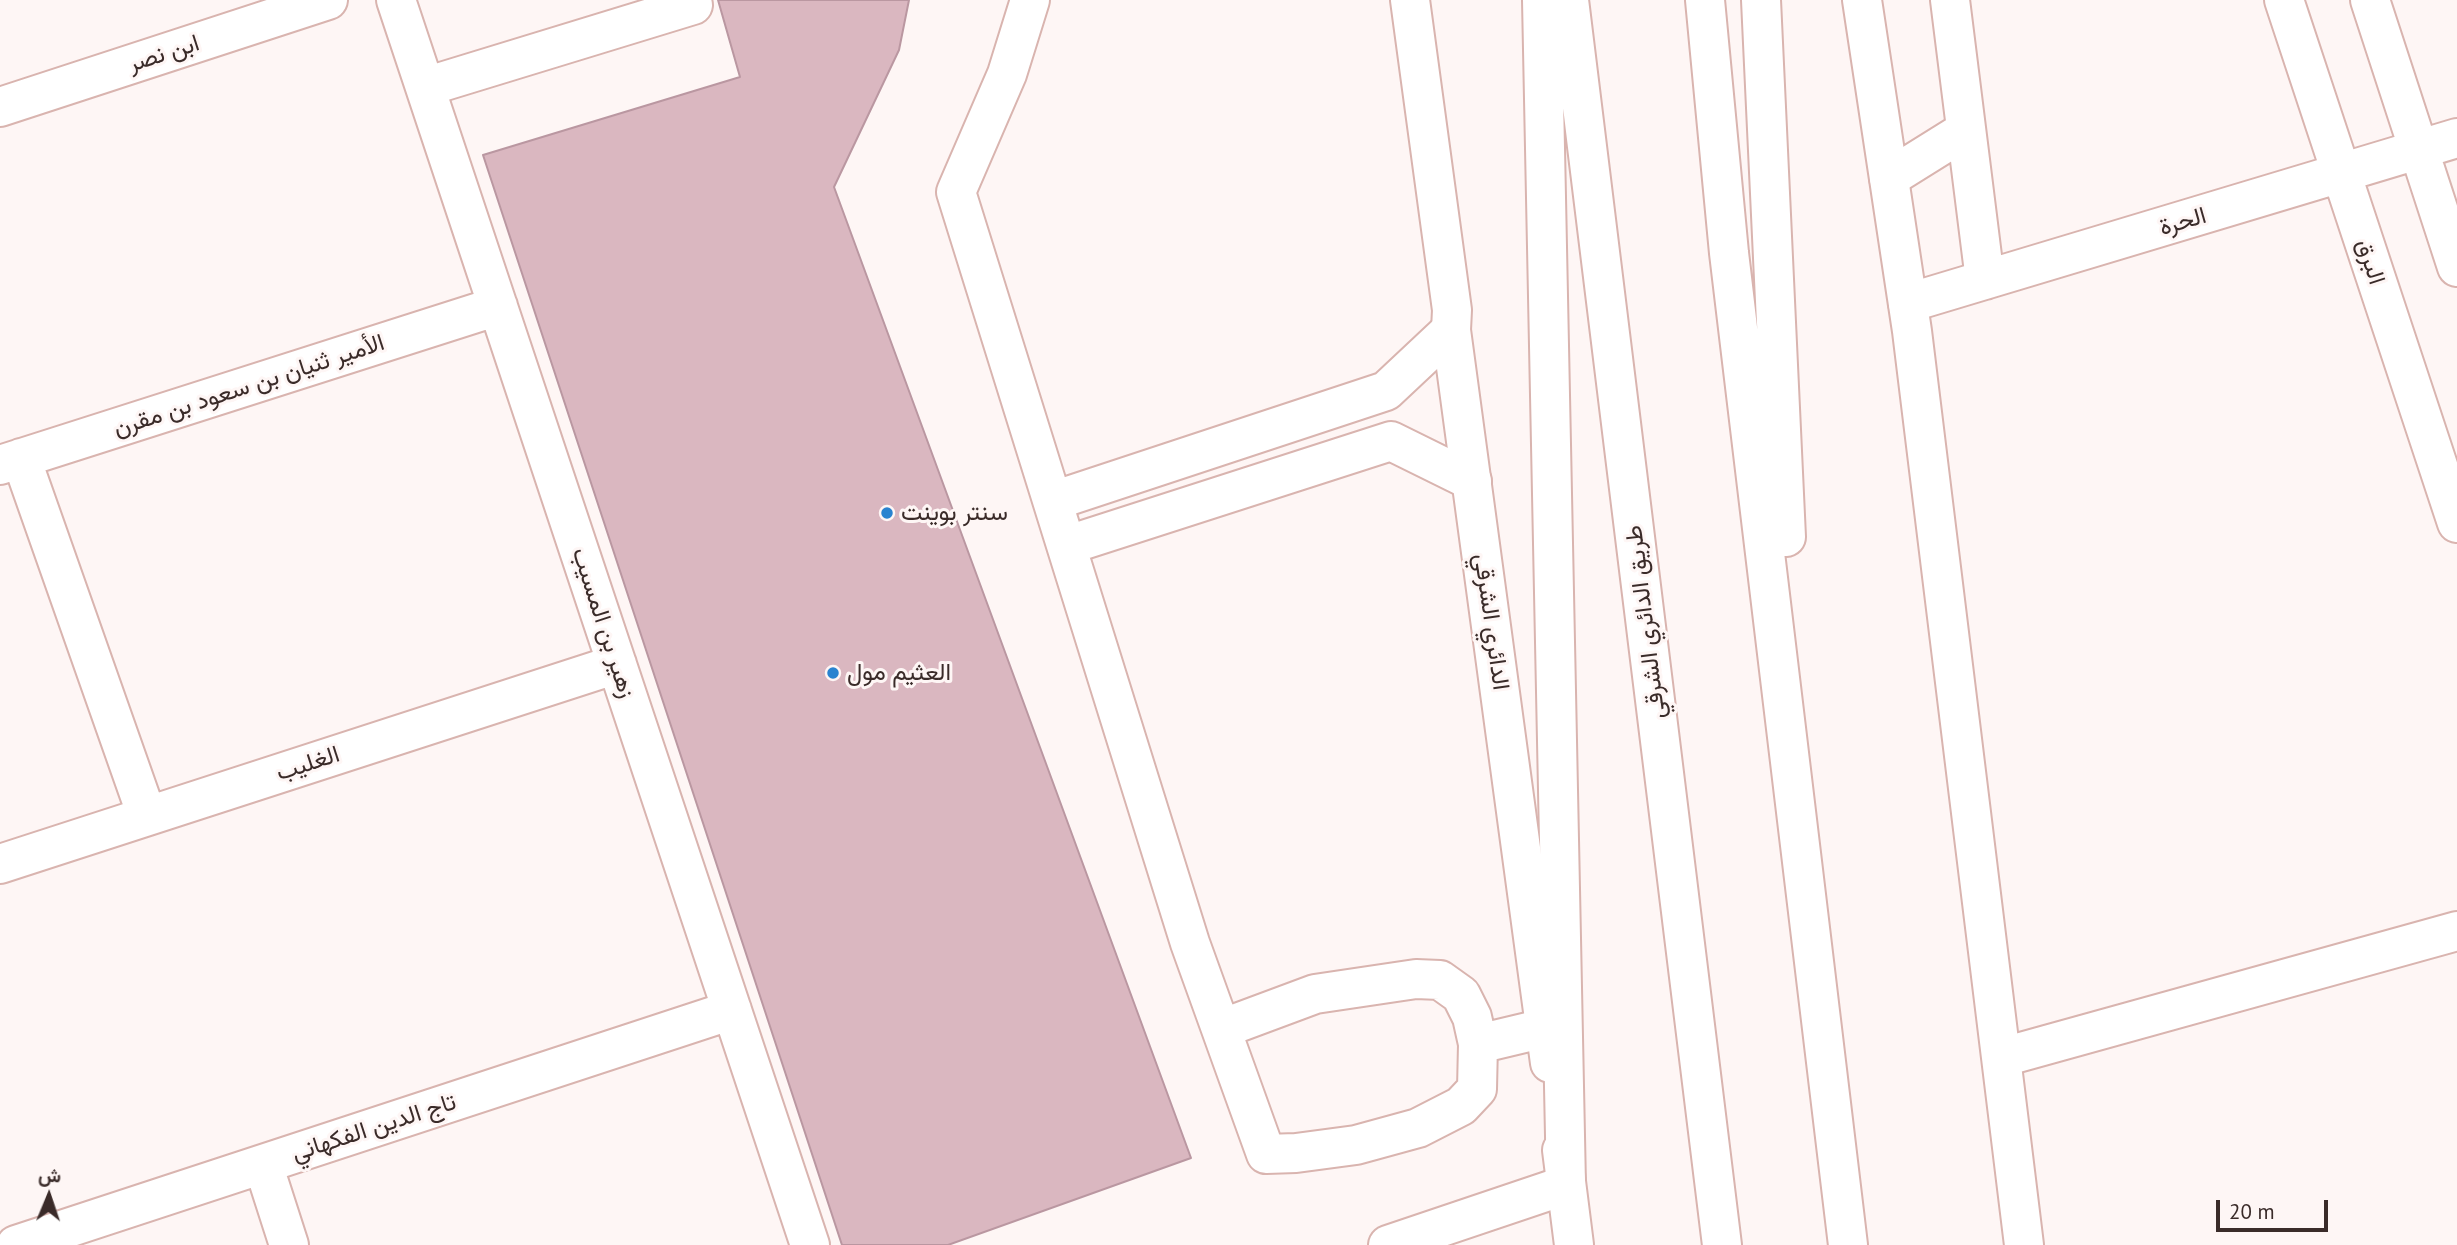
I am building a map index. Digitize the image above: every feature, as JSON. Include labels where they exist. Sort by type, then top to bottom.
[{"type":"main road","name":"ابن نصر","points":[[0,107],[328,0]]},
{"type":"main road","name":"زهير بن المسيب","points":[[396,0],[810,1245]]},
{"type":"main road","points":[[425,87],[693,5],[691,0]]},
{"type":"main road","points":[[1030,0],[1007,74],[956,192],[1190,943],[1266,1154],[1356,1145],[1418,1128],[1461,1106],[1477,1089],[1478,1044],[1472,1017],[1461,995],[1440,980],[1416,979],[1315,994],[1221,1029]]},
{"type":"main road","name":"الدائري الشرقي","points":[[1410,0],[1452,310],[1451,330],[1574,1245]]},
{"type":"main road","points":[[1388,1245],[1566,1185],[1542,0]]},
{"type":"main road","name":"طريق الدائري الشرقي","points":[[1569,0],[1722,1245]]},
{"type":"main road","points":[[1705,0],[1729,253],[1848,1245]]},
{"type":"main road","points":[[1761,0],[1801,850]]},
{"type":"main road","points":[[1862,0],[1908,303],[2003,1057],[2024,1245]]},
{"type":"main road","points":[[1950,0],[1985,280]]},
{"type":"main road","name":"البرق","points":[[2284,0],[2457,523]]},
{"type":"main road","points":[[2370,0],[2457,267]]},
{"type":"main road","points":[[1889,178],[1966,130]]},
{"type":"main road","name":"الحرة","points":[[1908,303],[2342,175],[2457,138]]},
{"type":"main road","name":"الأمير ثنيان بن سعود بن مقرن","points":[[10,462],[498,306]]},
{"type":"main road","points":[[1053,501],[1386,391],[1451,330]]},
{"type":"main road","points":[[1068,545],[1391,442],[1472,481]]},
{"type":"main road","points":[[10,462],[147,816]]},
{"type":"main road","name":"الغليب","points":[[0,864],[617,664]]},
{"type":"main road","points":[[2003,1057],[2457,931]]},
{"type":"main road","name":"تاج الدين الفكهاني","points":[[16,1245],[732,1010]]},
{"type":"main road","points":[[1478,1044],[1545,1028]]},
{"type":"main road","points":[[263,1164],[289,1245]]},
{"type":"building","name":"العثيم مول","points":[[718,0],[909,0],[899,50],[834,187],[1191,1158],[948,1245],[842,1245],[483,155],[740,77]]},
{"type":"place","name":"سنتر بوينت","points":[[887,513]]},
{"type":"place","name":"العثيم مول","points":[[833,673]]}]
